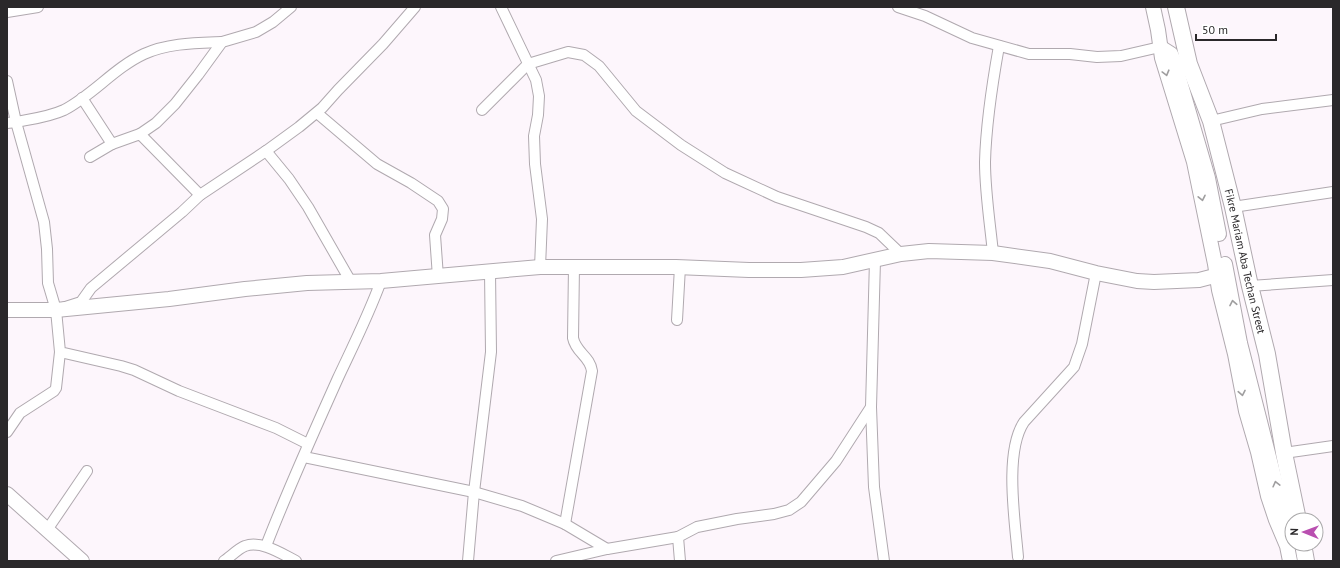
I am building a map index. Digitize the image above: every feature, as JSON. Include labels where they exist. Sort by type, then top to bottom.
[{"type":"main road","name":"Fikre Mariam Aba Techan Street","points":[[1176,7],[1189,64],[1211,121],[1233,207],[1250,286],[1267,354],[1284,453],[1287,512]]},
{"type":"street","points":[[7,12],[38,7]]},
{"type":"street","points":[[12,123],[34,119],[63,110],[82,98],[122,67],[144,54],[164,47],[182,44],[222,42],[256,32],[273,22],[291,7]]},
{"type":"street","points":[[56,310],[80,302],[91,288],[182,212],[200,195],[266,151],[317,113],[384,44],[415,7]]},
{"type":"street","points":[[501,7],[536,80],[539,96],[538,115],[534,136],[534,164],[542,219],[540,267]]},
{"type":"street","points":[[898,7],[925,16],[972,38],[1030,54],[1070,54],[1097,57],[1121,56],[1160,47]]},
{"type":"street","points":[[1153,7],[1160,47],[1169,82],[1194,162],[1222,275],[1285,512]]},
{"type":"street","points":[[90,158],[112,144],[140,134],[156,122],[175,104],[222,42]]},
{"type":"street","points":[[993,254],[985,163],[987,117],[999,46]]},
{"type":"street","points":[[482,110],[528,64],[568,52],[584,54],[599,66],[636,111],[681,145],[725,173],[778,197],[866,227],[879,233],[901,254]]},
{"type":"street","points":[[7,81],[12,123],[44,222],[47,249],[48,283],[56,310],[60,352],[56,388],[54,391],[20,413],[7,432]]},
{"type":"street","points":[[82,98],[112,144]]},
{"type":"street","points":[[1211,121],[1262,109],[1333,100]]},
{"type":"street","points":[[317,113],[377,164],[411,183],[438,201],[443,208],[442,219],[435,235],[438,276]]},
{"type":"street","points":[[140,134],[200,195]]},
{"type":"street","points":[[266,151],[289,179],[308,207],[351,282]]},
{"type":"street","points":[[1233,207],[1333,192]]},
{"type":"street","points":[[7,310],[56,310],[300,284],[381,281],[540,267],[574,266],[801,270],[843,267],[901,254],[929,251],[993,254],[1050,261],[1096,273],[1137,281],[1154,282],[1199,280],[1222,275]]},
{"type":"street","points":[[874,260],[871,407],[874,487],[884,561]]},
{"type":"street","points":[[565,524],[592,371],[588,360],[577,350],[574,344],[574,266]]},
{"type":"street","points":[[677,320],[680,268]]},
{"type":"street","points":[[468,561],[474,492],[491,352],[490,272]]},
{"type":"street","points":[[1018,557],[1012,473],[1015,448],[1020,429],[1024,422],[1074,367],[1082,344],[1096,273]]},
{"type":"street","points":[[1250,286],[1333,280]]},
{"type":"street","points":[[266,546],[291,482],[304,457],[308,444],[371,308],[381,281]]},
{"type":"street","points":[[60,352],[134,370],[179,391],[276,428],[308,444]]},
{"type":"street","points":[[556,561],[607,549],[678,537],[697,527],[737,519],[774,514],[789,510],[801,502],[836,462],[871,407]]},
{"type":"street","points":[[1284,453],[1333,446]]},
{"type":"street","points":[[304,457],[474,492],[522,506],[565,524],[607,549]]},
{"type":"street","points":[[47,530],[87,471]]},
{"type":"street","points":[[7,494],[82,561]]},
{"type":"street","points":[[678,537],[680,561]]},
{"type":"street","points":[[224,561],[245,546],[266,546],[296,561]]}]
